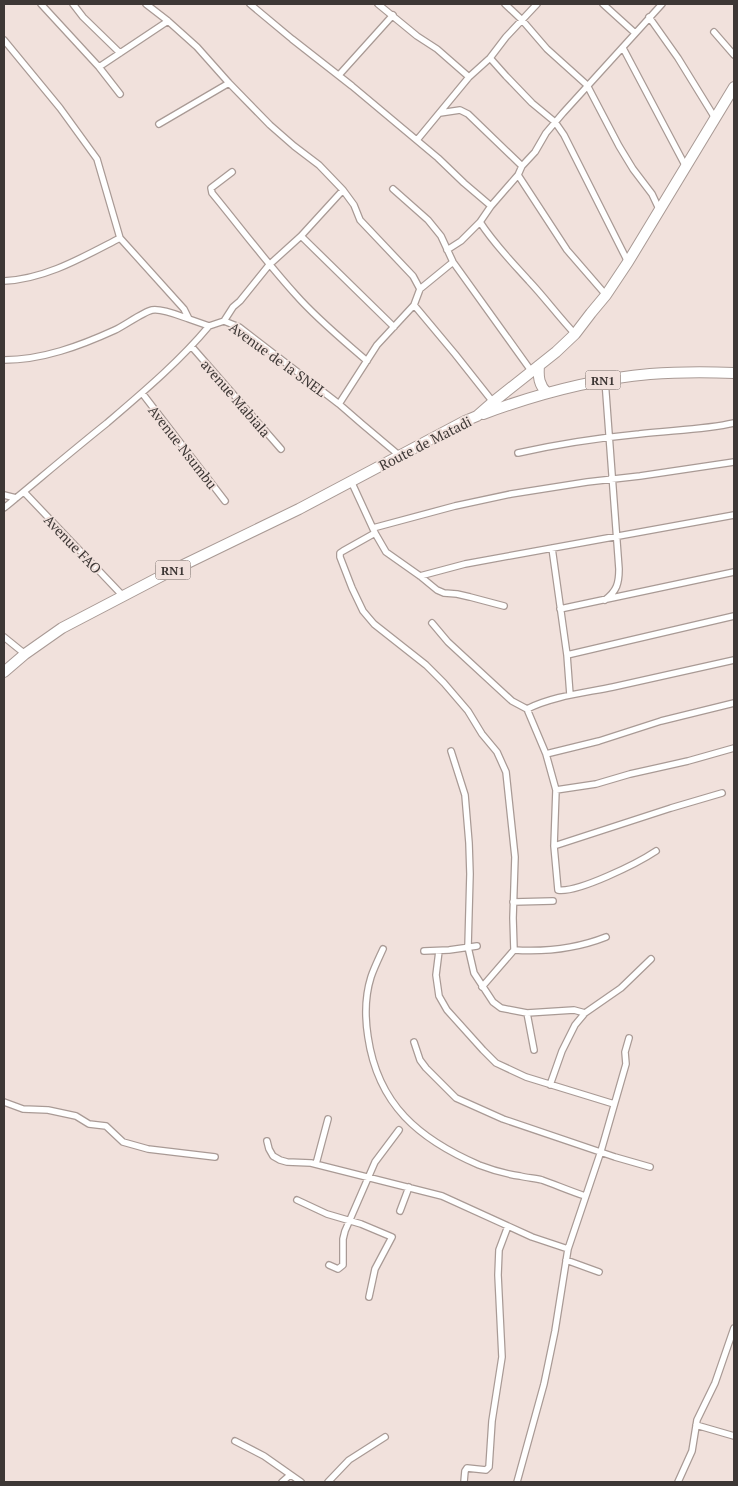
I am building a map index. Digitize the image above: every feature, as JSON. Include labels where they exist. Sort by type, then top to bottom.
[{"type":"highway","name":"Route de Matadi","points":[[4,672],[25,654],[62,628],[173,570],[299,510],[477,416],[536,369],[575,334],[606,295],[660,211],[734,87]]},
{"type":"highway","points":[[536,369],[543,388],[548,393]]},
{"type":"highway","name":"RN1","points":[[477,416],[548,393],[605,380],[651,374],[734,372]]},
{"type":"street","points":[[41,4],[120,94]]},
{"type":"street","points":[[73,4],[83,17],[120,53]]},
{"type":"street","points":[[146,4],[197,47],[229,83],[294,146],[319,165],[343,190],[354,205],[360,220],[413,276],[420,289]]},
{"type":"street","points":[[250,4],[417,140],[491,206]]},
{"type":"street","points":[[378,4],[417,36],[437,49],[469,78]]},
{"type":"street","points":[[505,4],[522,20],[547,49],[587,86],[619,146],[652,194],[660,211]]},
{"type":"street","points":[[417,140],[469,78],[490,58],[506,37],[537,4]]},
{"type":"street","points":[[603,4],[635,33]]},
{"type":"street","points":[[447,250],[461,241],[480,222],[491,206],[518,175],[522,166],[535,152],[546,133],[662,4]]},
{"type":"street","points":[[339,75],[393,15]]},
{"type":"street","points":[[649,17],[678,58],[715,118]]},
{"type":"street","points":[[98,67],[168,21]]},
{"type":"street","points":[[714,32],[734,54]]},
{"type":"street","points":[[4,40],[60,108],[97,159],[120,238],[184,309],[189,319]]},
{"type":"street","points":[[622,48],[686,167]]},
{"type":"street","points":[[490,58],[532,103],[556,122],[564,134],[628,262]]},
{"type":"street","points":[[159,124],[229,83]]},
{"type":"street","points":[[440,112],[460,110],[468,114],[522,166]]},
{"type":"street","points":[[232,172],[211,188],[211,191],[269,265],[297,297],[367,361]]},
{"type":"street","points":[[518,175],[567,250],[606,295]]},
{"type":"street","points":[[393,189],[428,220],[441,236],[453,262],[536,369]]},
{"type":"street","points":[[224,321],[233,307],[269,265],[301,236],[343,190]]},
{"type":"street","points":[[480,222],[515,267],[575,334]]},
{"type":"street","points":[[301,236],[394,327]]},
{"type":"street","points":[[4,281],[38,275],[56,269],[120,238]]},
{"type":"street","points":[[339,404],[377,345],[414,304],[420,289],[453,262]]},
{"type":"street","points":[[414,304],[493,402]]},
{"type":"street","name":"Avenue de la SNEL","points":[[4,360],[42,355],[81,345],[116,330],[152,310],[170,313],[209,326],[224,321],[239,327],[339,404],[400,456]]},
{"type":"street","points":[[4,508],[142,393],[192,347],[209,326]]},
{"type":"street","name":"avenue Mabiala","points":[[192,347],[281,449]]},
{"type":"street","points":[[605,380],[619,558],[619,582],[616,590],[605,600]]},
{"type":"street","name":"Avenue Nsumbu","points":[[142,393],[225,501]]},
{"type":"street","points":[[518,453],[576,441],[680,430],[697,430],[734,423]]},
{"type":"street","points":[[482,987],[514,950],[513,902],[515,857],[506,772],[497,752],[482,734],[468,711],[444,683],[426,665],[387,636],[363,611],[352,588],[340,553],[374,530],[455,506],[511,494],[734,462]]},
{"type":"street","points":[[351,481],[386,552],[437,590],[504,606]]},
{"type":"street","name":"Avenue FAO","points":[[24,492],[123,596]]},
{"type":"street","points":[[4,495],[16,498]]},
{"type":"street","points":[[420,576],[465,564],[734,515]]},
{"type":"street","points":[[552,548],[570,695]]},
{"type":"street","points":[[560,609],[734,572]]},
{"type":"street","points":[[566,655],[734,616]]},
{"type":"street","points":[[432,624],[448,642],[512,701],[527,709],[546,754],[556,790],[554,846],[558,889],[560,891],[567,891],[578,888],[628,867],[656,852]]},
{"type":"street","points":[[4,637],[25,654]]},
{"type":"street","points":[[527,709],[536,704],[570,695],[734,660]]},
{"type":"street","points":[[546,754],[599,741],[661,721],[734,703]]},
{"type":"street","points":[[556,790],[596,784],[734,748]]},
{"type":"street","points":[[451,750],[465,794],[470,890],[468,948],[474,973],[493,1002],[501,1008],[527,1013],[574,1010],[585,1013]]},
{"type":"street","points":[[554,846],[722,793]]},
{"type":"street","points":[[513,902],[553,901]]},
{"type":"street","points":[[514,950],[542,950],[581,946],[606,938]]},
{"type":"street","points":[[424,951],[477,946]]},
{"type":"street","points":[[383,949],[370,982],[366,1020],[371,1056],[376,1071],[387,1094],[398,1110],[426,1135],[480,1165],[540,1180],[585,1196]]},
{"type":"street","points":[[439,951],[436,975],[438,996],[447,1010],[496,1063],[526,1077],[614,1104]]},
{"type":"street","points":[[550,1084],[566,1042],[575,1025],[585,1013],[621,988],[651,959]]},
{"type":"street","points":[[527,1013],[534,1050]]},
{"type":"street","points":[[518,1482],[544,1384],[568,1249],[601,1151],[626,1064],[624,1052],[629,1038]]},
{"type":"street","points":[[414,1042],[420,1060],[456,1098],[503,1119],[650,1167]]},
{"type":"street","points":[[4,1102],[23,1109],[48,1110],[76,1116],[89,1124],[104,1125],[109,1127],[122,1142],[148,1149],[215,1157]]},
{"type":"street","points":[[316,1164],[328,1118]]},
{"type":"street","points":[[328,1265],[338,1269],[343,1265],[343,1239],[368,1176],[375,1162],[399,1130]]},
{"type":"street","points":[[267,1141],[273,1156],[280,1160],[316,1164],[431,1192],[451,1199],[532,1237],[568,1249]]},
{"type":"street","points":[[400,1211],[409,1187]]},
{"type":"street","points":[[297,1200],[327,1214],[392,1237],[375,1268],[369,1297]]},
{"type":"street","points":[[464,1482],[468,1468],[486,1470],[490,1463],[492,1420],[502,1357],[498,1274],[499,1250],[508,1226]]},
{"type":"street","points":[[566,1260],[599,1272]]},
{"type":"street","points":[[678,1482],[692,1451],[696,1425],[718,1374],[734,1328]]},
{"type":"street","points":[[696,1425],[734,1436]]},
{"type":"street","points":[[328,1482],[349,1460],[385,1437]]},
{"type":"street","points":[[235,1441],[264,1456],[301,1482]]},
{"type":"street","points":[[282,1482],[290,1476]]}]
